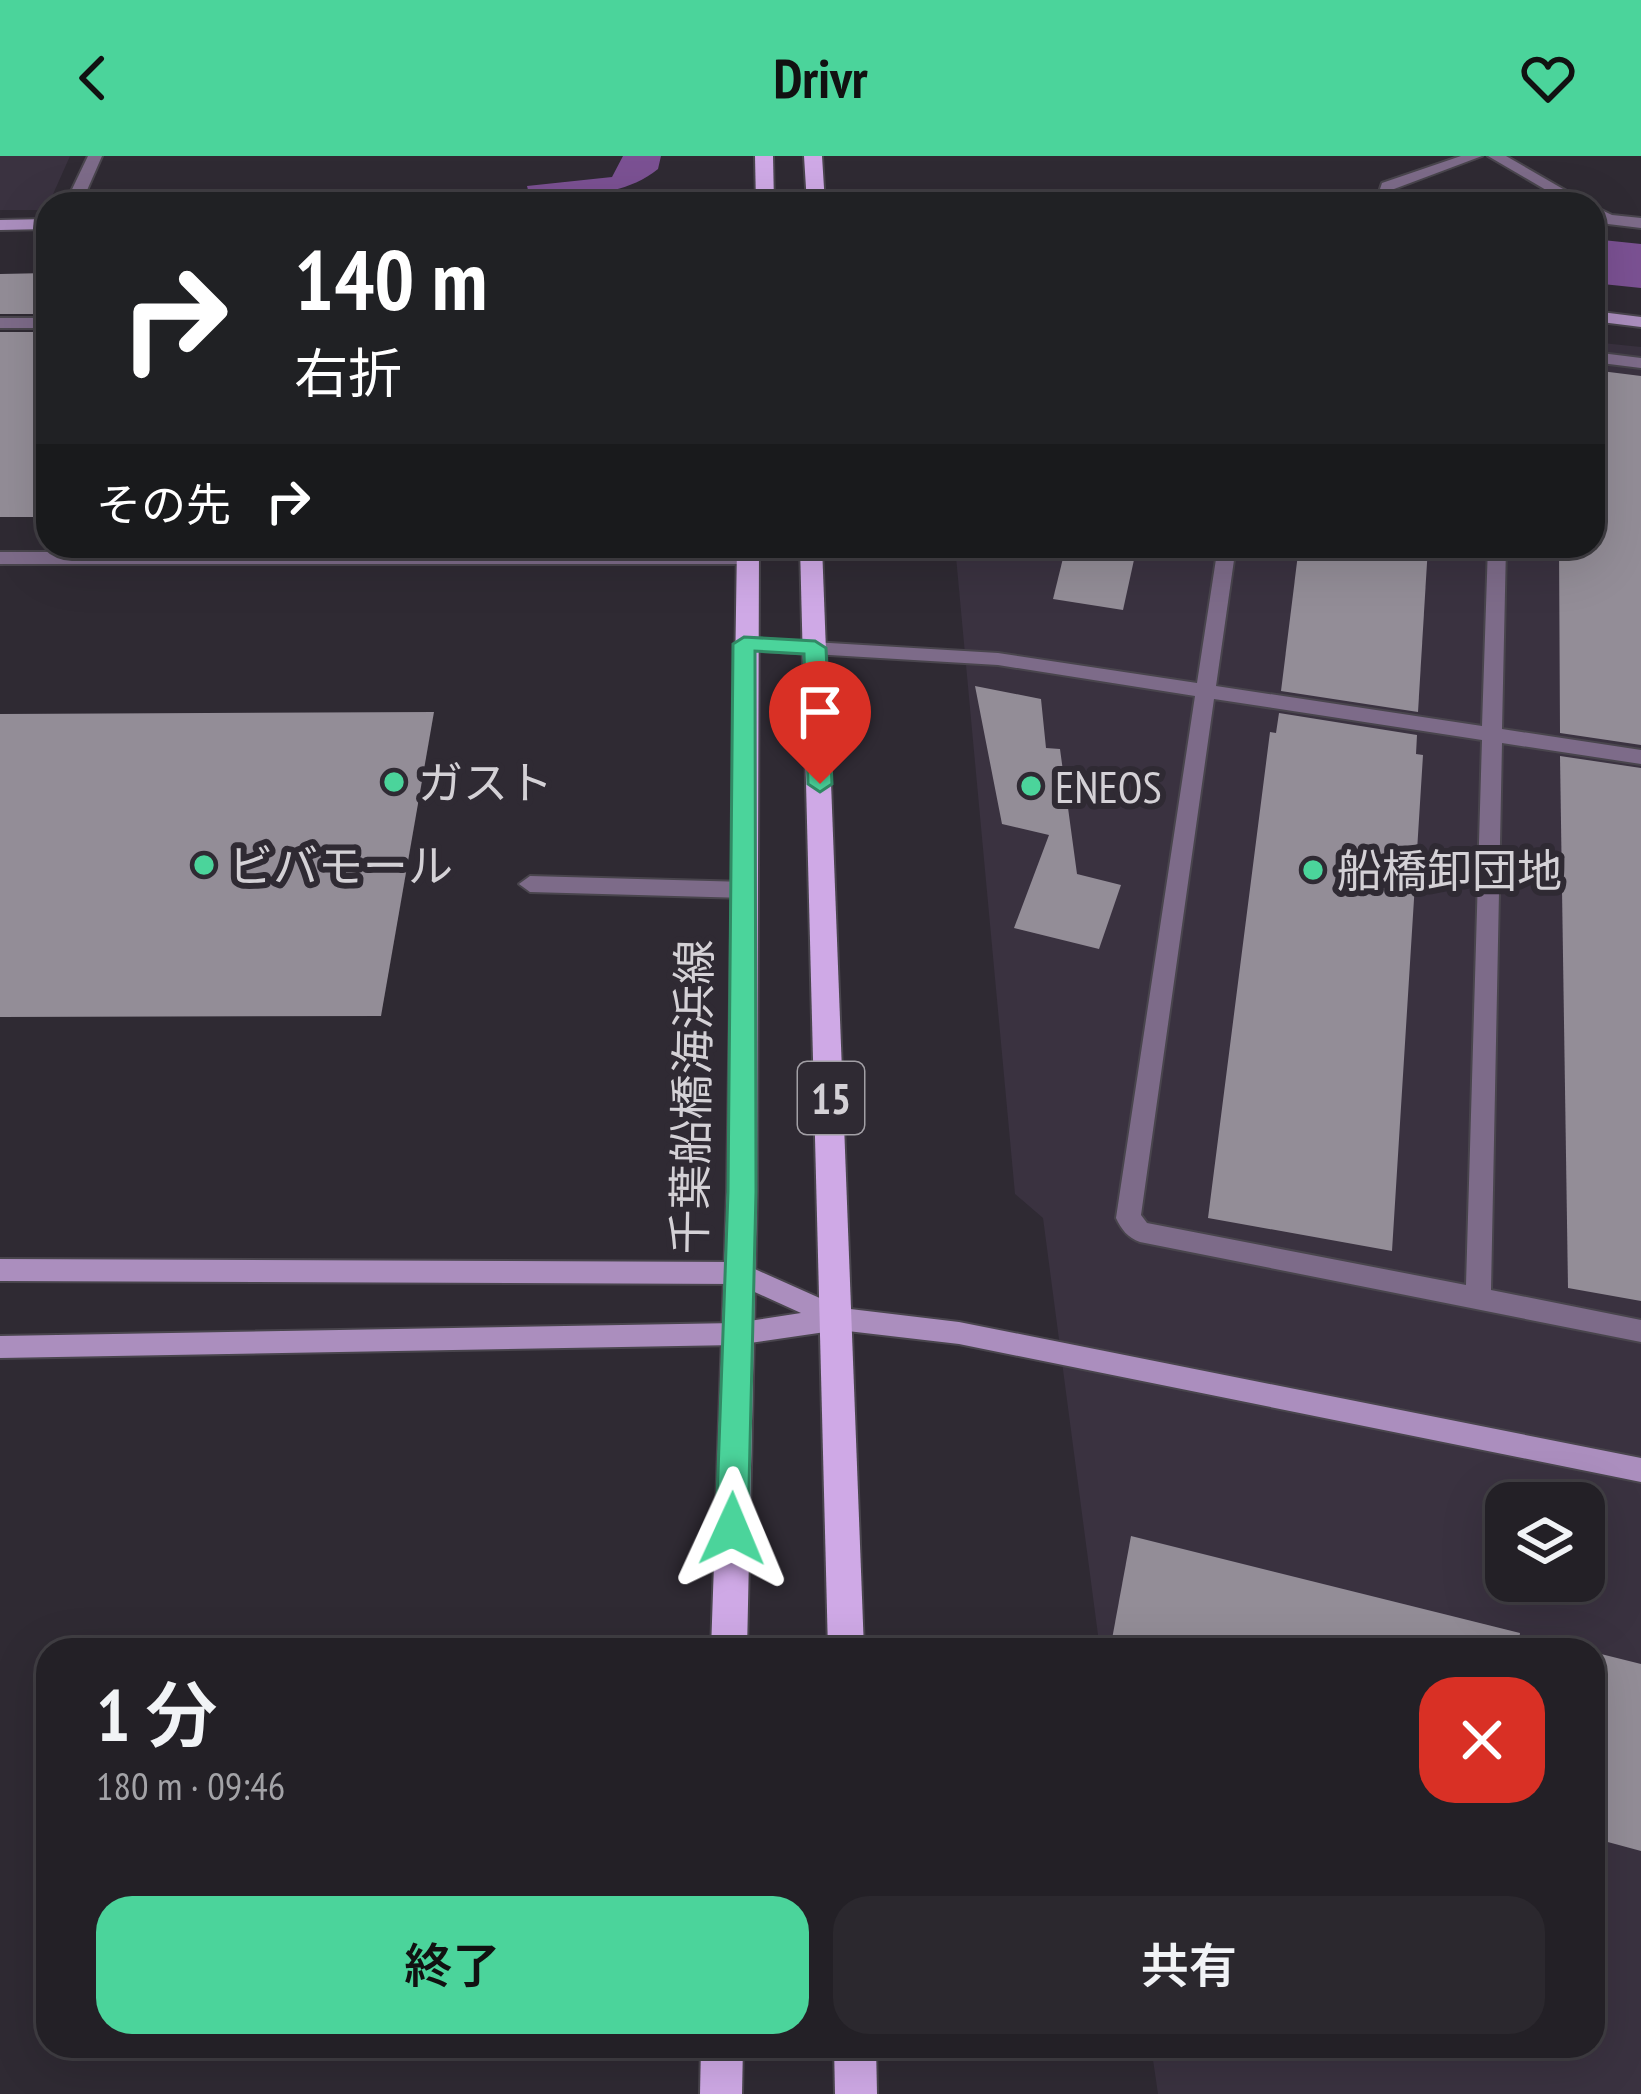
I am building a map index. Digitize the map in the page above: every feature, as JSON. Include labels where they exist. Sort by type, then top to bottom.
[{"type":"main road","points":[[764,156],[765,192]]},
{"type":"main road","points":[[813,156],[815,192]]},
{"type":"main road","name":"千葉船橋海浜線","points":[[729,1638],[740,1273],[747,558]]},
{"type":"main road","name":"15","points":[[812,558],[847,1638]]},
{"type":"main road","points":[[721,2094],[722,2058]]},
{"type":"main road","points":[[855,2058],[856,2094]]},
{"type":"street","points":[[78,192],[95,156]]},
{"type":"street","points":[[1386,192],[1387,186],[1475,156]]},
{"type":"street","points":[[1495,156],[1560,192]]},
{"type":"street","points":[[1605,214],[1641,205]]},
{"type":"street","points":[[1605,216],[1641,223]]},
{"type":"street","points":[[0,225],[36,224]]},
{"type":"street","points":[[1605,318],[1641,322]]},
{"type":"street","points":[[0,323],[36,323]]},
{"type":"street","points":[[1605,358],[1641,363]]},
{"type":"street","points":[[0,558],[36,558]]},
{"type":"street","points":[[1225,558],[1128,1218],[1141,1232],[1641,1331]]},
{"type":"street","points":[[1478,1300],[1497,558]]},
{"type":"street","points":[[744,644],[998,659],[1641,757]]},
{"type":"street","points":[[530,884],[746,890]]},
{"type":"street","points":[[0,1270],[740,1273],[839,1319]]},
{"type":"street","points":[[0,1347],[736,1334],[839,1319],[959,1333],[1641,1470]]},
{"type":"shaded area","points":[[0,156],[70,156],[54,192],[36,192],[36,210],[0,210]]},
{"type":"shaded area","points":[[623,156],[661,156],[658,169],[644,179],[613,190],[528,192],[527,186],[612,177]]},
{"type":"shaded area","points":[[1605,240],[1641,244],[1641,288],[1605,284]]},
{"type":"shaded area","name":"船橋卸団地","points":[[1605,343],[1641,347],[1641,2094],[1158,2094],[1153,2058],[1605,2058],[1605,1638],[1098,1638],[1043,1218],[1015,1194],[956,558],[1605,558]]},
{"type":"building","points":[[36,273],[36,314],[0,314],[0,274]]},
{"type":"building","points":[[0,332],[36,332],[36,517],[0,517]]},
{"type":"building","points":[[1605,372],[1641,376],[1641,745],[1560,733],[1559,558],[1605,558]]},
{"type":"building","points":[[1063,558],[1134,558],[1123,610],[1053,599]]},
{"type":"building","points":[[1298,558],[1427,558],[1418,712],[1281,691]]},
{"type":"building","points":[[975,686],[1041,699],[1046,748],[1060,749],[1077,874],[1121,885],[1099,949],[1014,928],[1049,835],[1002,824]]},
{"type":"building","name":"ビバモール","points":[[434,712],[381,1016],[0,1017],[0,714]]},
{"type":"building","points":[[1279,713],[1417,735],[1416,754],[1423,755],[1392,1251],[1208,1218],[1270,732],[1276,733]]},
{"type":"building","points":[[1560,756],[1641,768],[1641,1301],[1568,1288]]},
{"type":"building","points":[[1131,1536],[1520,1633],[1519,1638],[1112,1638]]},
{"type":"building","points":[[1605,1655],[1641,1664],[1641,1851],[1605,1841]]},
{"type":"place","name":"ガスト","points":[[394,782]]},
{"type":"place","name":"ENEOS","points":[[1031,786]]},
{"type":"place","name":"ビバモール","points":[[204,865]]},
{"type":"place","name":"船橋卸団地","points":[[1313,870]]},
{"type":"route","points":[[732,1529],[742,1192],[744,644],[815,648],[820,784]]}]
